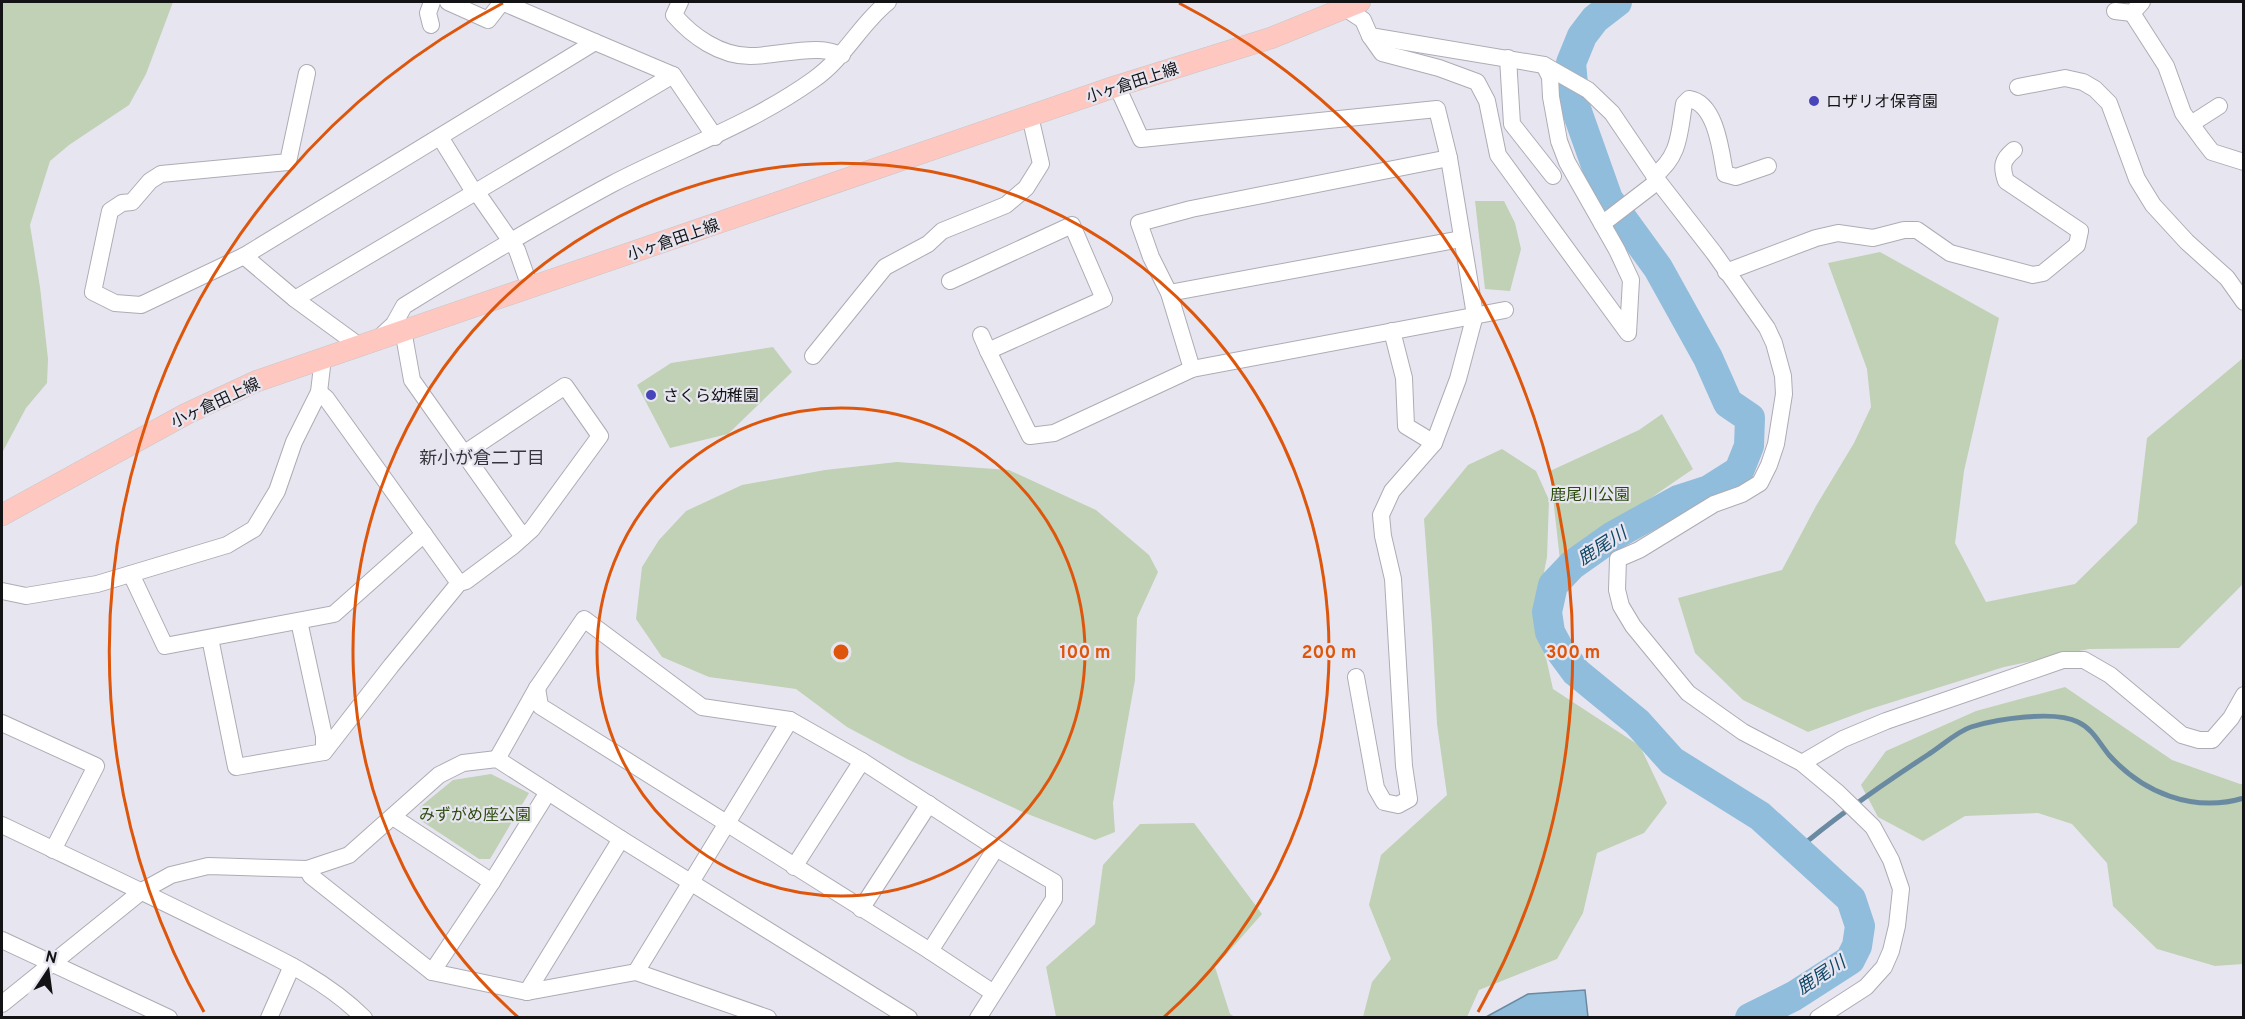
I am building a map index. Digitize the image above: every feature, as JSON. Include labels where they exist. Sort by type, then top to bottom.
[{"type":"main road","name":"小ヶ倉田上線","points":[[2,514],[186,414],[256,381],[1029,116],[1271,38],[1346,3]]},
{"type":"street","points":[[431,25],[428,13],[432,2]]},
{"type":"street","points":[[448,2],[488,20],[502,2],[673,75],[715,137]]},
{"type":"street","points":[[680,2],[674,15],[686,29],[705,42],[725,51],[748,56],[821,50],[842,55]]},
{"type":"street","points":[[244,256],[296,299],[368,342],[394,324],[404,306],[509,242],[613,183],[769,110],[815,79],[842,55],[884,3]]},
{"type":"street","points":[[1346,3],[1363,20],[1370,36],[1382,53],[1477,81],[1487,101],[1498,155],[1629,333],[1631,280],[1617,250],[1577,182],[1559,141],[1550,77],[1544,65]]},
{"type":"street","points":[[2115,10],[2137,7],[2166,66],[2183,113],[2212,152],[2244,162]]},
{"type":"street","points":[[1370,36],[1544,65],[1588,90],[1612,113],[1656,179],[1767,328],[1780,361],[1784,394],[1776,444],[1760,483],[1742,494],[1714,504],[1639,550],[1618,559],[1618,598],[1633,626],[1688,693],[1743,732],[1803,763],[1838,792],[1873,827],[1891,860],[1901,889],[1897,926],[1891,951],[1884,967],[1866,987],[1818,1017]]},
{"type":"street","points":[[307,73],[288,162],[161,174],[132,202],[122,203],[110,211],[93,292],[115,303],[141,305],[244,256],[594,42]]},
{"type":"street","points":[[1508,58],[1512,124],[1554,176]]},
{"type":"street","points":[[296,299],[673,75]]},
{"type":"street","points":[[2018,87],[2065,78],[2083,82],[2095,89],[2109,103],[2137,179],[2153,205],[2187,242],[2227,278],[2244,302]]},
{"type":"street","points":[[1118,86],[1141,139],[1437,109],[1449,158],[1475,315],[1458,380],[1434,443],[1392,491],[1381,515],[1392,579],[1404,766],[1409,799],[1398,805],[1384,802],[1376,789],[1356,677]]},
{"type":"street","points":[[1602,224],[1633,201],[1667,166],[1672,158],[1684,104],[1689,99],[1704,105],[1712,120],[1725,174],[1736,177],[1768,166]]},
{"type":"street","points":[[2191,124],[2219,106]]},
{"type":"street","points":[[813,356],[885,267],[928,244],[942,231],[1006,205],[1026,189],[1041,164],[1029,116]]},
{"type":"street","points":[[440,137],[474,192],[480,197],[509,242],[517,250],[530,288]]},
{"type":"street","points":[[1726,272],[1816,238],[1838,233],[1873,238],[1904,230],[1917,230],[1950,253],[2033,275],[2043,273],[2078,245],[2080,231],[2006,181],[2002,167],[2004,158],[2014,150]]},
{"type":"street","points":[[1192,369],[1169,292],[1151,257],[1139,223],[1191,209],[1449,158]]},
{"type":"street","points":[[950,281],[1072,225],[1104,299],[988,351]]},
{"type":"street","points":[[1169,292],[1461,239]]},
{"type":"street","points":[[981,335],[1030,436],[1054,433],[1192,369],[1505,310]]},
{"type":"street","points":[[403,330],[412,380],[523,537]]},
{"type":"street","points":[[1392,331],[1404,378],[1406,426],[1434,443]]},
{"type":"street","points":[[2,591],[26,596],[65,591],[227,545],[254,529],[277,491],[294,442],[319,392],[323,358]]},
{"type":"street","points":[[210,638],[236,767],[324,752],[459,583],[466,581],[513,546],[532,528],[600,436],[565,386],[465,453]]},
{"type":"street","points":[[319,392],[326,398],[459,583]]},
{"type":"street","points":[[131,574],[165,646],[334,614],[424,534]]},
{"type":"street","points":[[497,759],[537,688],[584,619],[702,707],[790,720],[862,761],[996,848],[1054,882],[1054,898],[978,1017]]},
{"type":"street","points":[[299,621],[324,736],[324,752]]},
{"type":"street","points":[[1803,763],[1843,739],[1886,721],[2063,660],[2084,660],[2144,702],[2182,735],[2199,740],[2212,740],[2231,718],[2244,696]]},
{"type":"street","points":[[537,688],[540,706],[992,992]]},
{"type":"street","points":[[636,972],[790,720]]},
{"type":"street","points":[[2,723],[96,766],[53,850]]},
{"type":"street","points":[[2,1001],[142,891],[171,875],[208,866],[306,869],[349,855],[439,775],[463,763],[497,759],[621,839],[909,1017]]},
{"type":"street","points":[[794,867],[862,761]]},
{"type":"street","points":[[432,972],[548,792]]},
{"type":"street","points":[[861,909],[929,804]]},
{"type":"street","points":[[393,817],[492,882]]},
{"type":"street","points":[[2,825],[142,891],[292,966],[319,981],[364,1017]]},
{"type":"street","points":[[527,993],[621,839]]},
{"type":"street","points":[[930,951],[996,848]]},
{"type":"street","points":[[306,869],[311,876],[432,972],[527,993],[636,972],[768,1017]]},
{"type":"street","points":[[2,940],[169,1017]]},
{"type":"street","points":[[268,1017],[292,966]]},
{"type":"green space","points":[[2,2],[173,2],[146,74],[129,105],[69,145],[50,161],[30,225],[48,359],[47,383],[26,408],[2,453]]},
{"type":"green space","points":[[1475,201],[1504,201],[1515,223],[1521,249],[1510,291],[1485,289]]},
{"type":"green space","points":[[1880,252],[1999,318],[1964,471],[1955,543],[1986,602],[2075,584],[2137,523],[2147,438],[2243,358],[2243,584],[2179,648],[2089,649],[2004,667],[1867,710],[1808,732],[1743,700],[1695,653],[1678,598],[1782,570],[1816,506],[1854,443],[1871,407],[1867,369],[1828,263]]},
{"type":"green space","points":[[773,347],[792,372],[728,434],[670,448],[637,385],[671,363]]},
{"type":"green space","name":"鹿尾川公園","points":[[1662,414],[1693,469],[1560,560],[1550,471],[1639,430]]},
{"type":"green space","points":[[1502,449],[1536,471],[1549,500],[1547,557],[1536,613],[1553,689],[1640,746],[1667,803],[1644,833],[1597,853],[1583,913],[1557,959],[1479,990],[1467,1017],[1363,1017],[1372,982],[1391,959],[1369,905],[1381,855],[1447,795],[1437,724],[1424,519],[1468,465]]},
{"type":"green space","points":[[897,462],[1009,470],[1096,510],[1149,555],[1158,572],[1137,618],[1135,680],[1113,803],[1115,832],[1095,840],[1025,813],[907,759],[847,727],[796,689],[709,677],[662,657],[636,619],[642,567],[659,540],[686,511],[742,485],[825,470]]},
{"type":"green space","points":[[2065,687],[2172,760],[2243,784],[2243,964],[2215,966],[2157,949],[2113,906],[2107,863],[2072,824],[2038,813],[1965,816],[1923,841],[1878,817],[1861,785],[1886,751],[1976,711]]},
{"type":"green space","name":"みずがめ座公園","points":[[491,774],[529,793],[490,859],[479,859],[420,820],[420,807],[453,780]]},
{"type":"green space","points":[[1194,823],[1262,914],[1215,967],[1230,1014],[1235,1017],[1056,1017],[1046,967],[1095,924],[1103,865],[1140,824]]},
{"type":"water","points":[[1585,990],[1588,1017],[1486,1017],[1528,994]]},
{"type":"waterway","name":"鹿尾川","points":[[1617,2],[1595,19],[1582,36],[1571,63],[1575,106],[1608,199],[1658,268],[1708,358],[1728,403],[1750,418],[1749,446],[1739,471],[1709,490],[1678,500],[1613,536],[1572,565],[1553,585],[1547,612],[1550,632],[1576,672],[1637,722],[1672,761],[1760,816],[1851,899],[1860,926],[1857,946],[1850,960],[1794,996],[1750,1018]]},
{"type":"waterway","points":[[1797,850],[1862,800],[1960,732],[1982,724],[2025,717],[2068,718],[2078,722],[2092,732],[2122,768],[2137,780],[2170,796],[2206,803],[2244,798]]},
{"type":"place","name":"ロザリオ保育園","points":[[1814,101]]},
{"type":"place","name":"さくら幼稚園","points":[[651,395]]},
{"type":"district","name":"新小が倉二丁目","points":[[482,458]]}]
